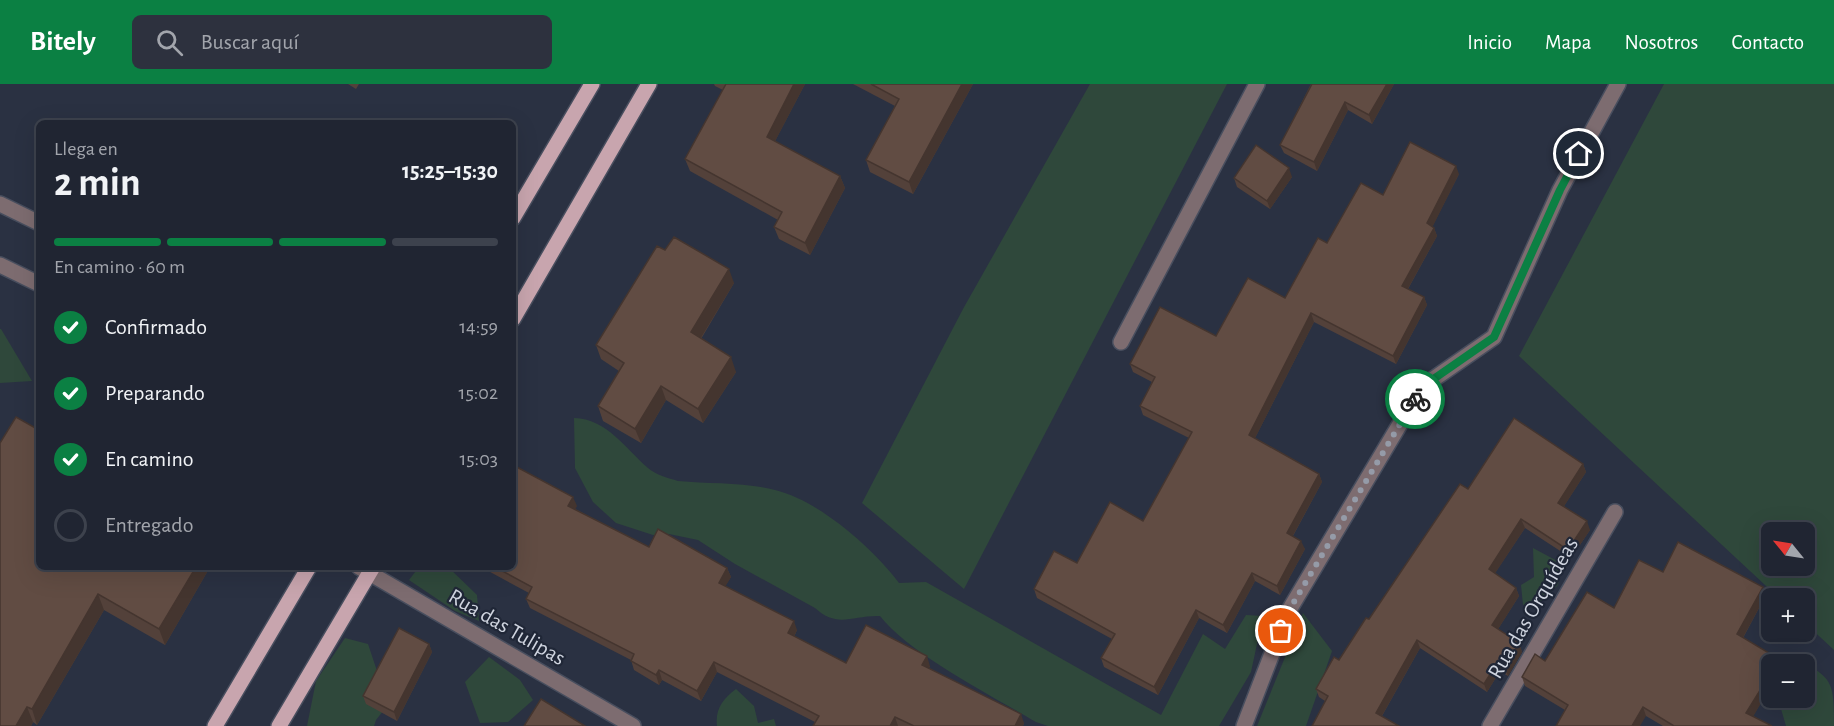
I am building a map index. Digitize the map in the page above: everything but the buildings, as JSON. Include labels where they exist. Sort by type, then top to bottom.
[{"type":"main road","points":[[516,213],[592,84]]},
{"type":"main road","points":[[516,314],[649,84]]},
{"type":"main road","points":[[215,726],[307,570]]},
{"type":"main road","points":[[279,726],[366,570]]},
{"type":"street","points":[[1121,342],[1257,84]]},
{"type":"street","points":[[1244,726],[1288,612],[1422,387],[1494,337],[1560,190],[1618,84]]},
{"type":"street","points":[[0,204],[36,222]]},
{"type":"street","points":[[0,266],[36,283]]},
{"type":"street","name":"Rua das Orquídeas","points":[[1490,726],[1615,512]]},
{"type":"street","name":"Rua das Tulipas","points":[[369,570],[633,726]]},
{"type":"green space","points":[[1090,84],[1227,84],[964,589],[862,503],[963,309]]},
{"type":"green space","points":[[1664,84],[1834,84],[1834,650],[1815,632],[1815,588],[1768,588],[1519,356]]},
{"type":"green space","points":[[1,329],[32,381],[0,383]]},
{"type":"green space","points":[[574,418],[596,423],[606,429],[648,468],[662,476],[678,481],[763,487],[792,495],[843,527],[875,555],[899,583],[926,582],[1161,715],[1203,634],[1225,649],[1246,615],[1263,616],[1251,672],[1219,726],[1048,726],[1036,722],[910,645],[880,616],[846,620],[831,618],[735,564],[698,540],[669,534],[653,535],[616,523],[593,502],[575,468]]},
{"type":"green space","points":[[1533,548],[1561,563],[1558,585],[1539,604],[1523,605],[1521,585],[1534,577]]},
{"type":"green space","points":[[417,570],[451,570],[477,595],[479,621],[455,611],[409,580]]},
{"type":"green space","points":[[1303,613],[1332,651],[1306,726],[1257,726]]},
{"type":"green space","points":[[345,638],[368,644],[378,674],[398,692],[376,720],[374,726],[307,726],[316,681]]},
{"type":"green space","points":[[489,657],[520,680],[533,700],[508,722],[480,723],[465,682]]},
{"type":"green space","points":[[1815,669],[1830,685],[1834,701],[1834,726],[1786,726],[1781,708],[1815,708]]},
{"type":"green space","points":[[736,689],[754,706],[758,723],[774,719],[776,726],[717,726],[717,714],[721,705]]},
{"type":"way so far","points":[[1281,631],[1288,612],[1415,399]]},
{"type":"route","points":[[1415,399],[1422,387],[1494,337],[1560,190],[1579,154]]}]
